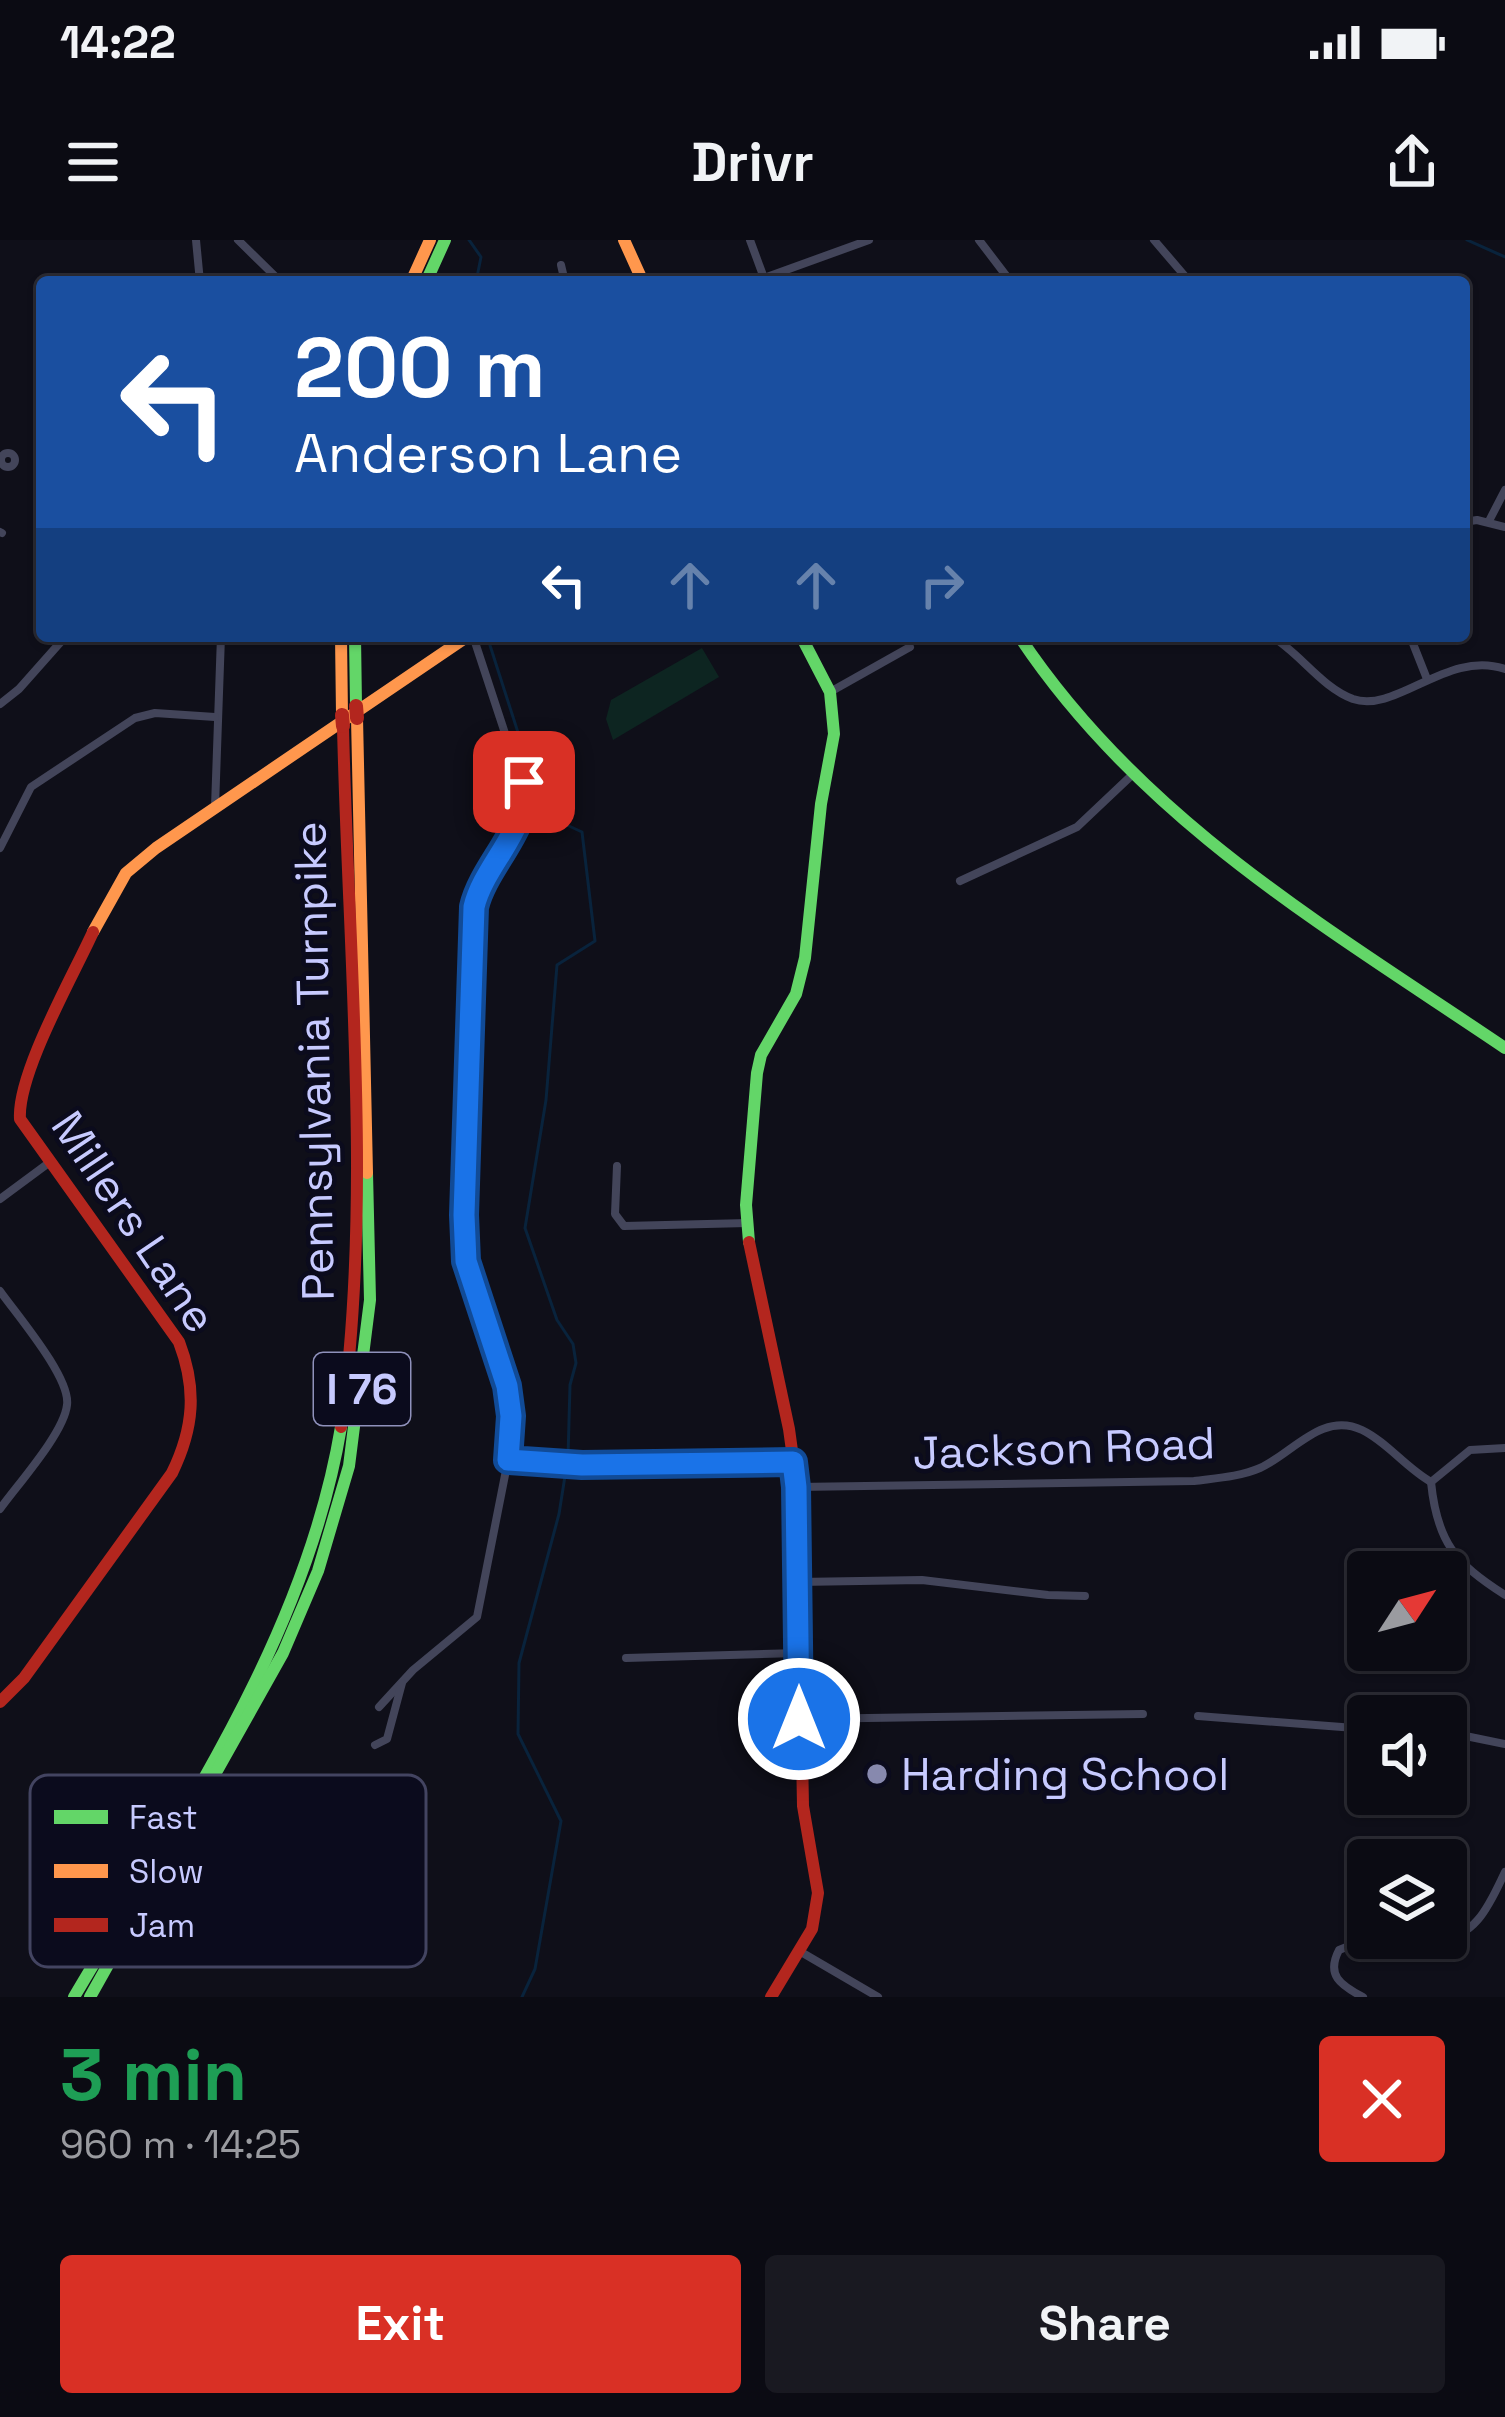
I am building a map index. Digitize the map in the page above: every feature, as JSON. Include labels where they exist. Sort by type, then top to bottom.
[{"type":"main road","points":[[414,276],[430,240]]},
{"type":"main road","points":[[429,276],[445,240]]},
{"type":"main road","points":[[624,240],[640,276]]},
{"type":"main road","name":"Pennsylvania Turnpike","points":[[215,1775],[283,1653],[318,1571],[349,1466],[370,1300],[350,716],[341,642]]},
{"type":"main road","name":"Pennsylvania Turnpike","points":[[199,1775],[272,1644],[313,1545],[334,1468],[349,1384],[357,1288],[350,716],[355,642]]},
{"type":"main road","name":"Millers Lane","points":[[0,1702],[24,1678],[172,1473],[185,1448],[194,1396],[178,1342],[20,1119],[20,1093],[101,915],[126,873],[461,642]]},
{"type":"main road","points":[[771,1997],[812,1929],[818,1893],[803,1806],[796,1487],[789,1429],[758,1300],[748,1223],[757,1072],[761,1055],[796,994],[806,958],[821,804],[834,734],[830,692],[804,642]]},
{"type":"main road","points":[[1022,642],[1075,715],[1132,775],[1227,854],[1505,1048]]},
{"type":"main road","name":"Pennsylvania Turnpike","points":[[74,1997],[91,1967]]},
{"type":"main road","name":"Pennsylvania Turnpike","points":[[90,1997],[107,1967]]},
{"type":"street","points":[[196,240],[199,276]]},
{"type":"street","points":[[238,240],[276,276]]},
{"type":"street","points":[[750,240],[764,276]]},
{"type":"street","points":[[775,276],[869,240]]},
{"type":"street","points":[[979,240],[1006,276]]},
{"type":"street","points":[[1154,240],[1185,276]]},
{"type":"street","points":[[561,266],[564,276]]},
{"type":"street","points":[[1489,521],[1505,490]]},
{"type":"street","points":[[1470,522],[1505,527]]},
{"type":"street","points":[[0,704],[20,689],[61,642]]},
{"type":"street","points":[[215,808],[220,642]]},
{"type":"street","points":[[379,1707],[477,1617],[508,1460],[507,1386],[466,1261],[464,1215],[474,907],[478,886],[522,814],[525,794],[472,642]]},
{"type":"street","points":[[1279,642],[1356,700],[1379,700],[1478,663],[1505,669]]},
{"type":"street","points":[[1412,642],[1427,679]]},
{"type":"street","points":[[830,692],[910,647]]},
{"type":"street","points":[[0,848],[32,787],[135,718],[154,713],[215,718]]},
{"type":"street","points":[[960,881],[1077,827],[1132,775]]},
{"type":"street","points":[[0,1199],[50,1162]]},
{"type":"street","points":[[617,1166],[615,1214],[629,1228],[748,1223]]},
{"type":"street","points":[[0,1509],[56,1430],[68,1401],[62,1380],[2,1299]]},
{"type":"street","name":"Jackson Road","points":[[796,1487],[1194,1481],[1241,1475],[1266,1465],[1319,1429],[1343,1425],[1370,1434],[1431,1483]]},
{"type":"street","points":[[1505,1448],[1470,1450],[1431,1483],[1444,1542],[1456,1558],[1505,1595]]},
{"type":"street","points":[[508,1460],[582,1465],[793,1462]]},
{"type":"street","points":[[799,1582],[922,1580],[1085,1595]]},
{"type":"street","points":[[626,1658],[799,1653]]},
{"type":"street","points":[[375,1745],[387,1739],[403,1682]]},
{"type":"street","points":[[799,1719],[1143,1714]]},
{"type":"street","points":[[1198,1716],[1347,1727]]},
{"type":"street","points":[[1467,1736],[1505,1744]]},
{"type":"street","points":[[1467,1931],[1505,1872]]},
{"type":"street","points":[[1347,1947],[1339,1950],[1333,1973],[1342,1985],[1363,1997]]},
{"type":"street","points":[[801,1952],[878,1997]]},
{"type":"green space","points":[[702,648],[719,677],[613,740],[606,719],[611,700]]},
{"type":"waterway","points":[[469,240],[481,257],[477,276]]},
{"type":"waterway","points":[[1467,240],[1505,257]]},
{"type":"waterway","points":[[489,642],[532,776],[556,820],[582,832],[595,941],[557,965],[546,1100],[525,1228],[557,1320],[573,1344],[576,1363],[559,1514],[519,1663],[518,1734],[561,1821],[535,1969],[522,1997]]},
{"type":"traffic: fast","points":[[429,276],[445,240]]},
{"type":"traffic: fast","points":[[355,642],[356,706]]},
{"type":"traffic: fast","points":[[749,1242],[746,1205],[757,1073],[761,1055],[796,994],[805,958],[821,804],[834,734],[830,692],[804,642]]},
{"type":"traffic: fast","points":[[1023,642],[1121,761],[1179,815],[1305,913],[1505,1048]]},
{"type":"traffic: fast","points":[[215,1775],[283,1653],[318,1571],[349,1466],[370,1300],[367,1173]]},
{"type":"traffic: fast","points":[[206,1775],[269,1652],[299,1579],[324,1504],[341,1427]]},
{"type":"traffic: fast","points":[[74,1997],[92,1967]]},
{"type":"traffic: fast","points":[[90,1997],[107,1967]]},
{"type":"traffic: slow","points":[[414,276],[430,240]]},
{"type":"traffic: slow","points":[[624,240],[640,276]]},
{"type":"traffic: slow","points":[[341,642],[342,715]]},
{"type":"traffic: slow","points":[[93,932],[126,873],[156,848],[459,642]]},
{"type":"traffic: slow","points":[[357,718],[367,1173]]},
{"type":"traffic: jam","points":[[356,706],[357,718]]},
{"type":"traffic: jam","points":[[342,715],[343,726]]},
{"type":"traffic: jam","points":[[341,1427],[356,1254],[357,1166],[343,726]]},
{"type":"traffic: jam","points":[[0,1702],[24,1678],[172,1473],[191,1408],[189,1376],[179,1342],[20,1119],[27,1077],[93,932]]},
{"type":"traffic: jam","points":[[749,1242],[797,1487],[803,1806],[818,1893],[812,1929],[771,1997]]},
{"type":"place","name":"Harding School","points":[[877,1774]]},
{"type":"route","points":[[524,782],[522,814],[478,886],[474,907],[464,1215],[466,1261],[507,1386],[508,1460],[582,1465],[793,1462],[799,1719]]}]
